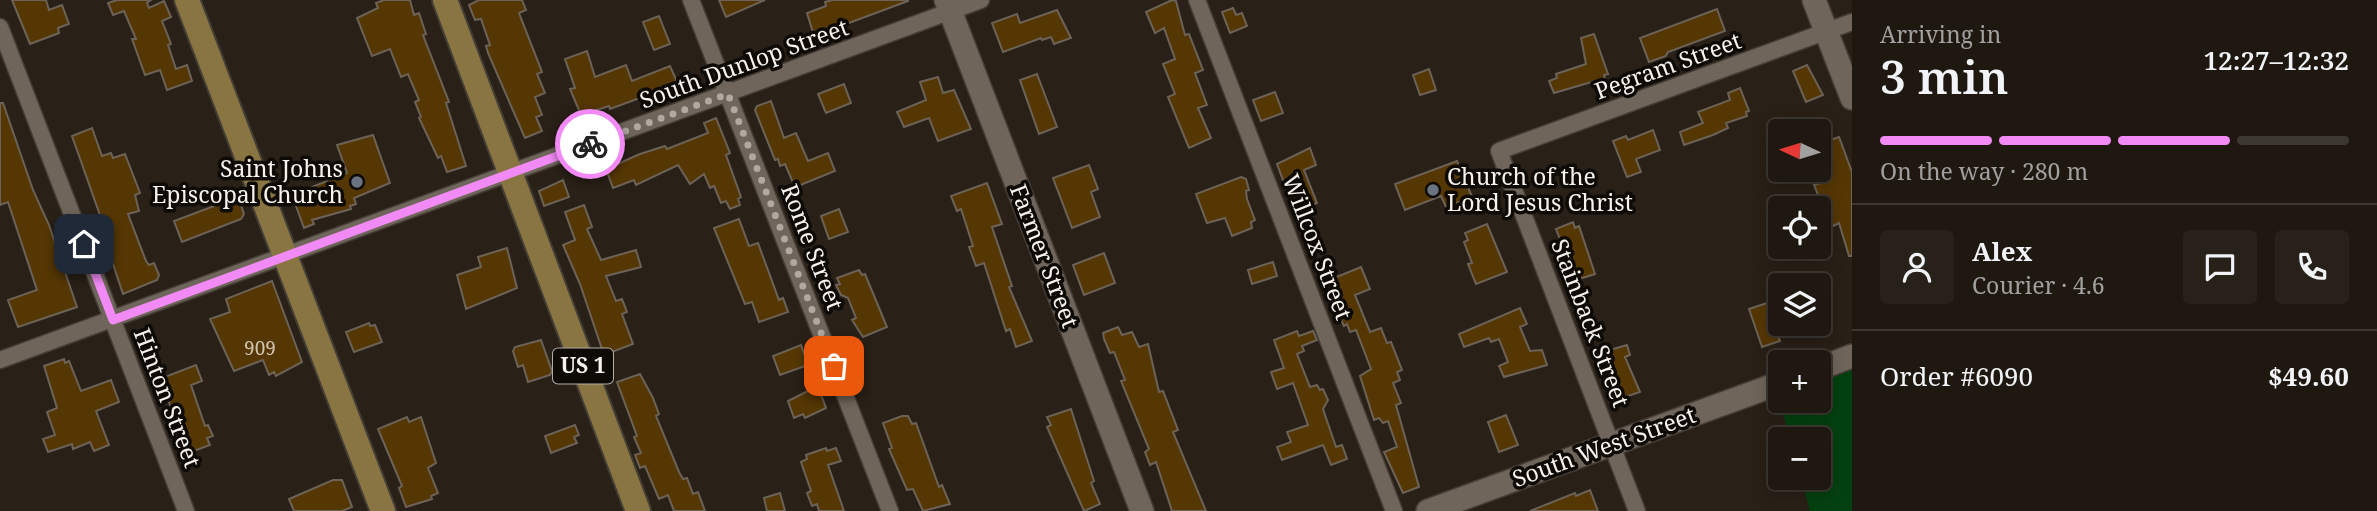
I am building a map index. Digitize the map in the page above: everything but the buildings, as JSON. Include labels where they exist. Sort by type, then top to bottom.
[{"type":"main road","points":[[187,0],[383,511]]},
{"type":"main road","name":"US 1","points":[[445,0],[638,511]]},
{"type":"street","name":"Rome Street","points":[[691,0],[890,511]]},
{"type":"street","name":"South Dunlop Street","points":[[0,360],[728,94],[948,6],[981,0]]},
{"type":"street","name":"Willcox Street","points":[[1198,0],[1394,511]]},
{"type":"street","points":[[1814,0],[1852,98]]},
{"type":"street","name":"Farmer Street","points":[[948,6],[1142,511]]},
{"type":"street","name":"Pegram Street","points":[[1499,151],[1852,22]]},
{"type":"street","name":"Hinton Street","points":[[0,27],[186,511]]},
{"type":"street","name":"Stainback Street","points":[[1499,151],[1637,511]]},
{"type":"street","points":[[1831,364],[1852,356]]},
{"type":"street","name":"South West Street","points":[[1428,511],[1768,387]]},
{"type":"green space","points":[[1852,370],[1852,511],[1810,511],[1804,490],[1831,490],[1831,427],[1787,427],[1781,413],[1831,413],[1831,378]]},
{"type":"way so far","points":[[590,144],[728,94],[834,366]]},
{"type":"place","name":"Saint Johns Episcopal Church","points":[[357,182]]},
{"type":"place","name":"Church of the Lord Jesus Christ","points":[[1433,190]]},
{"type":"route","points":[[84,244],[113,320],[590,144]]}]
